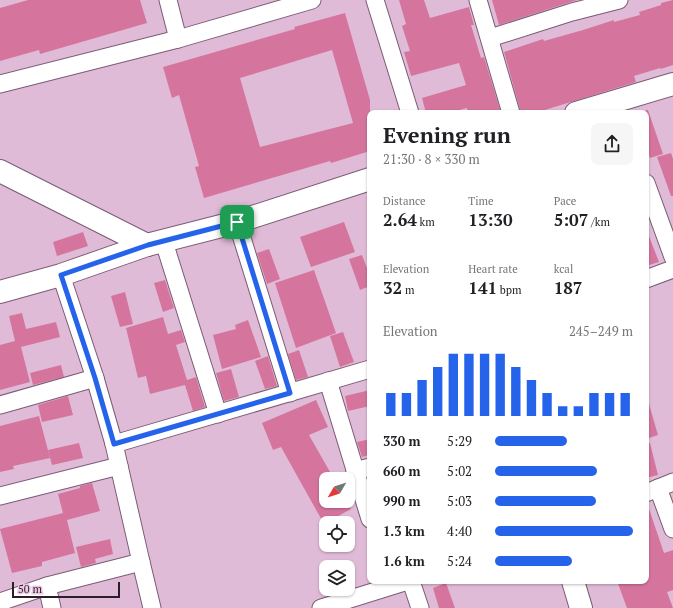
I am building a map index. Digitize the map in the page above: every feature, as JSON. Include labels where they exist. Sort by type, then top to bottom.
[{"type":"street","points":[[168,0],[178,39]]},
{"type":"street","points":[[0,84],[178,39],[312,0]]},
{"type":"street","points":[[375,0],[409,110]]},
{"type":"street","points":[[478,0],[510,110]]},
{"type":"street","points":[[490,38],[571,6],[619,0]]},
{"type":"street","points":[[598,110],[619,107],[673,84]]},
{"type":"street","points":[[0,171],[156,243],[218,414]]},
{"type":"street","points":[[0,292],[61,275],[156,243],[237,222],[367,180]]},
{"type":"street","points":[[649,191],[673,257]]},
{"type":"street","points":[[237,222],[290,393]]},
{"type":"street","points":[[649,278],[673,269]]},
{"type":"street","points":[[61,275],[95,378],[114,444],[152,608]]},
{"type":"street","points":[[114,444],[367,370]]},
{"type":"street","points":[[0,405],[95,378]]},
{"type":"street","points":[[328,381],[363,469],[367,498]]},
{"type":"street","points":[[0,496],[119,466]]},
{"type":"street","points":[[659,488],[673,529]]},
{"type":"street","points":[[0,602],[47,586],[141,562]]},
{"type":"street","points":[[321,608],[362,602],[390,584]]},
{"type":"street","points":[[411,584],[420,608]]},
{"type":"street","points":[[574,584],[582,608]]},
{"type":"street","points":[[47,586],[52,608]]},
{"type":"building","points":[[28,0],[140,0],[147,23],[40,54],[39,50],[0,61],[0,8]]},
{"type":"building","points":[[399,0],[424,0],[430,18],[469,7],[474,25],[471,25],[481,58],[484,57],[500,110],[467,110],[467,108],[459,110],[425,110],[422,98],[466,85],[459,63],[411,76],[404,52],[410,51],[402,26],[406,24]]},
{"type":"building","points":[[492,0],[577,0],[499,25]]},
{"type":"building","points":[[673,0],[673,65],[634,76],[636,82],[545,110],[520,110],[504,52],[543,39],[544,41],[614,20],[614,22],[640,15],[639,12],[661,5],[661,3]]},
{"type":"building","points":[[345,13],[370,100],[370,110],[367,110],[367,152],[331,163],[330,161],[204,198],[195,167],[199,166],[179,95],[172,98],[163,67],[295,29],[294,27]],"holes":[[[332,50],[353,123],[260,147],[240,78]]]},
{"type":"building","points":[[649,113],[663,154],[650,158],[649,155]]},
{"type":"building","points":[[671,153],[673,159],[673,196],[671,196],[657,157]]},
{"type":"building","points":[[344,222],[355,252],[311,267],[300,237]]},
{"type":"building","points":[[83,232],[88,246],[57,256],[53,242]]},
{"type":"building","points":[[649,236],[659,262],[649,265]]},
{"type":"building","points":[[269,249],[280,279],[267,284],[257,253]]},
{"type":"building","points":[[362,255],[367,268],[367,287],[360,290],[349,259]]},
{"type":"building","points":[[314,270],[336,333],[296,348],[275,283]]},
{"type":"building","points":[[165,280],[174,308],[163,312],[154,283]]},
{"type":"building","points":[[125,292],[133,324],[120,327],[111,296]]},
{"type":"building","points":[[22,313],[26,329],[56,322],[60,337],[21,347],[30,382],[0,390],[0,345],[15,341],[9,316]]},
{"type":"building","points":[[163,317],[168,334],[181,330],[185,342],[176,345],[187,380],[196,377],[205,407],[193,411],[185,385],[150,394],[146,376],[138,378],[126,328]]},
{"type":"building","points":[[248,320],[261,357],[222,369],[213,335],[236,329],[235,325]]},
{"type":"building","points":[[343,332],[354,362],[340,367],[330,336]]},
{"type":"building","points":[[299,350],[308,377],[296,380],[288,354]]},
{"type":"building","points":[[268,356],[277,386],[265,389],[255,361]]},
{"type":"building","points":[[61,365],[64,377],[33,385],[30,373]]},
{"type":"building","points":[[231,369],[239,397],[224,401],[216,373]]},
{"type":"building","points":[[367,391],[367,407],[348,411],[345,396]]},
{"type":"building","points":[[68,396],[73,415],[42,422],[38,405]]},
{"type":"building","points":[[316,400],[328,427],[309,435],[330,472],[319,472],[319,508],[351,509],[338,516],[320,516],[281,447],[273,450],[262,423]]},
{"type":"building","points":[[649,404],[658,435],[649,438]]},
{"type":"building","points":[[39,416],[50,458],[13,466],[14,469],[0,472],[0,426]]},
{"type":"building","points":[[367,440],[367,456],[362,457],[357,442]]},
{"type":"building","points":[[79,443],[83,458],[52,465],[48,450]]},
{"type":"building","points":[[649,443],[650,443],[658,475],[649,477]]},
{"type":"building","points":[[92,483],[100,511],[67,520],[75,553],[42,562],[42,566],[12,573],[0,529],[63,513],[58,494]]},
{"type":"building","points":[[649,509],[664,553],[673,550],[673,590],[667,592],[673,608],[627,608],[618,584],[649,584]]},
{"type":"building","points":[[110,539],[113,554],[95,559],[96,563],[81,567],[76,547]]},
{"type":"building","points":[[446,584],[455,608],[439,608],[433,588]]},
{"type":"route","points":[[237,222],[290,393],[114,444],[95,378],[61,275],[148,245],[237,222]]}]
